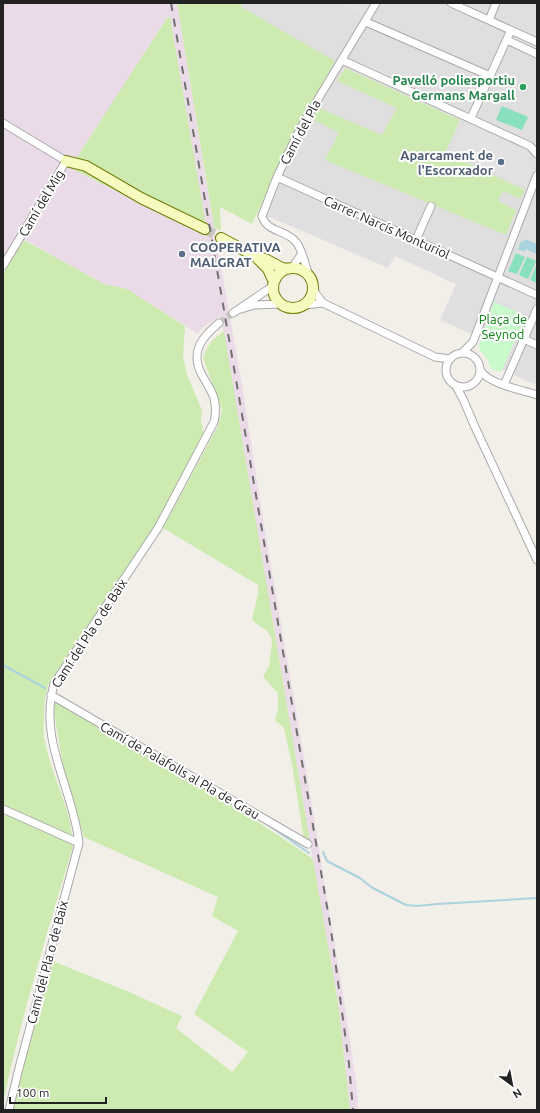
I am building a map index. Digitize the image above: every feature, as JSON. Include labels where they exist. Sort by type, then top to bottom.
[{"type":"street","name":"Camí del Pla","points":[[323,303],[316,294],[296,242],[270,227],[262,216],[277,177],[300,128],[366,22],[376,3]]},
{"type":"street","points":[[451,3],[537,42]]},
{"type":"street","points":[[489,20],[496,3]]},
{"type":"street","points":[[366,22],[490,76]]},
{"type":"street","points":[[471,118],[511,30]]},
{"type":"street","points":[[507,40],[537,54]]},
{"type":"street","points":[[342,60],[530,146],[537,152],[537,160]]},
{"type":"street","points":[[3,123],[66,161],[86,166],[141,198],[205,229]]},
{"type":"street","name":"Camí del Mig","points":[[3,266],[66,161]]},
{"type":"street","points":[[462,353],[473,342],[537,175]]},
{"type":"street","name":"Carrer Narcís Monturiol","points":[[277,177],[537,295]]},
{"type":"street","points":[[416,240],[432,206]]},
{"type":"street","points":[[221,238],[257,258],[268,269],[274,281],[274,294],[281,304],[287,308],[293,309],[304,305],[323,303],[435,357],[450,359]]},
{"type":"street","points":[[281,304],[254,305],[235,312],[270,288],[280,273],[290,269],[301,255]]},
{"type":"street","points":[[257,258],[265,259],[282,268],[302,270],[312,281],[313,293],[310,300],[304,305]]},
{"type":"street","points":[[504,384],[537,309]]},
{"type":"street","name":"Camí del Pla o de Baix","points":[[9,1110],[79,843],[77,826],[55,755],[50,728],[51,695],[54,684],[158,528],[214,422],[216,411],[214,397],[201,372],[198,356],[199,346],[204,337],[219,323]]},
{"type":"street","points":[[524,339],[537,344]]},
{"type":"street","points":[[473,342],[474,356]]},
{"type":"street","points":[[446,369],[450,359],[456,354],[468,354],[474,356],[479,363],[483,375],[490,380],[537,395]]},
{"type":"street","points":[[435,357],[446,369],[448,379],[456,386],[463,399],[537,560]]},
{"type":"street","points":[[456,386],[462,388],[470,386],[480,377],[481,371]]},
{"type":"street","points":[[476,382],[490,380]]},
{"type":"street","points":[[463,399],[470,386]]},
{"type":"street","name":"Camí de Palafolls al Pla de Grau","points":[[51,695],[308,844]]},
{"type":"street","points":[[3,809],[79,843]]},
{"type":"shaded area","points":[[3,3],[177,3],[344,1000],[357,1088],[358,1110],[350,1110],[338,1002],[221,316],[203,327],[198,334],[127,289],[104,284],[25,240],[3,274]],"holes":[[[170,17],[208,237],[71,167],[167,18]]]},
{"type":"shaded area","points":[[243,3],[537,3],[537,385],[497,367],[485,340],[440,320],[456,284],[395,256],[388,268],[258,212],[293,137],[241,7]],"holes":[[[345,68],[460,120],[445,153],[525,190],[503,190],[498,201],[516,210],[326,160],[339,133],[382,135],[397,108],[337,81]]]},
{"type":"shaded area","points":[[340,3],[371,3],[363,17]]},
{"type":"shaded area","name":"Aparcament de l'Escorxador","points":[[465,121],[527,152],[531,172],[526,187],[450,152]]},
{"type":"shaded area","points":[[500,283],[534,299],[527,313],[495,299]]},
{"type":"green space","points":[[177,3],[243,3],[241,7],[335,61],[293,137],[252,224],[220,207],[221,231],[214,227]]},
{"type":"green space","points":[[170,17],[208,237],[70,168],[167,18]]},
{"type":"green space","points":[[345,68],[460,120],[445,153],[525,190],[520,199],[503,191],[498,201],[516,210],[506,235],[325,160],[339,133],[312,119],[319,108],[382,135],[397,108],[337,81]]},
{"type":"green space","points":[[502,106],[528,117],[522,130],[496,120]]},
{"type":"green space","points":[[24,240],[104,284],[127,289],[185,326],[183,356],[187,375],[202,410],[201,419],[204,436],[156,526],[49,683],[44,707],[44,737],[51,764],[69,818],[73,846],[26,1006],[3,1103],[3,274]]},
{"type":"green space","points":[[516,253],[525,257],[517,274],[508,271]]},
{"type":"green space","points":[[527,257],[536,261],[528,279],[519,275]]},
{"type":"green space","points":[[537,264],[537,283],[530,280]]},
{"type":"green space","name":"Plaça de Seynod","points":[[494,302],[526,316],[501,372],[491,369],[488,360],[480,350],[479,345]]},
{"type":"green space","points":[[224,331],[310,842],[304,840],[292,764],[284,728],[275,720],[278,709],[278,693],[263,677],[269,666],[272,642],[267,631],[252,619],[258,594],[258,585],[163,528],[218,426],[222,410],[203,358],[211,343]]},
{"type":"green space","points":[[55,701],[218,797],[313,859],[338,1002],[350,1110],[13,1110],[50,960],[129,992],[182,1016],[176,1028],[232,1072],[248,1052],[194,1014],[238,931],[212,916],[218,897],[84,837],[64,772],[54,712]]},
{"type":"water","points":[[525,239],[537,244],[537,254],[526,249],[524,252],[518,249],[521,241],[524,242]]},
{"type":"waterway","points":[[3,665],[45,688]]},
{"type":"waterway","points":[[267,824],[309,853]]},
{"type":"waterway","points":[[323,852],[327,861],[360,878],[371,887],[406,905],[417,906],[537,898]]},
{"type":"tunnel","points":[[205,229],[221,238]]},
{"type":"tunnel","points":[[219,323],[233,313]]},
{"type":"railway","points":[[171,3],[331,930],[349,1064],[353,1110]]},
{"type":"place","name":"Pavelló poliesportiu Germans Margall","points":[[523,87]]},
{"type":"place","name":"Aparcament de l'Escorxador","points":[[501,162]]},
{"type":"place","name":"COOPERATIVA MALGRAT","points":[[182,254]]}]
